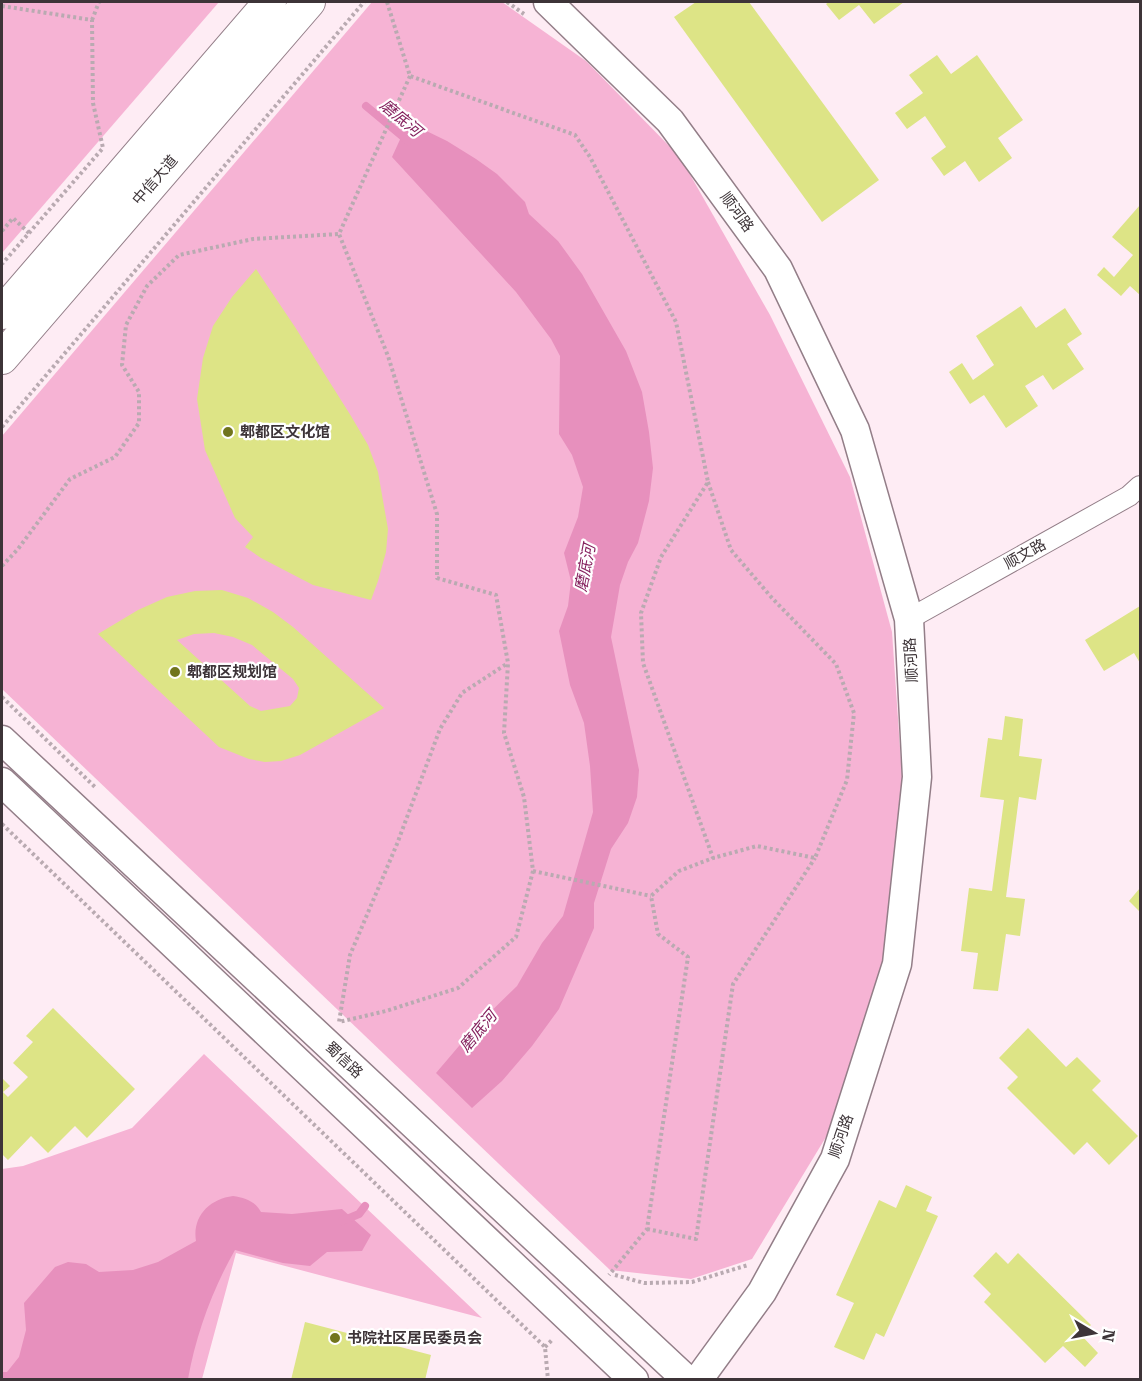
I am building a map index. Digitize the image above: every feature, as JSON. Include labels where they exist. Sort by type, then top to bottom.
[{"type":"main road","name":"中信大道","points":[[2,313],[270,2]]},
{"type":"main road","name":"中信大道","points":[[2,358],[309,2]]},
{"type":"main road","name":"顺河路","points":[[536,8],[670,121],[778,269],[855,430],[909,619],[917,777],[897,964],[835,1159],[762,1292],[698,1380]]},
{"type":"main road","name":"蜀信路","points":[[2,740],[602,1283],[687,1380]]},
{"type":"main road","points":[[2,782],[634,1380]]},
{"type":"street","name":"顺文路","points":[[909,619],[1129,496],[1140,486]]},
{"type":"path","points":[[2,264],[104,148],[93,103],[92,20],[99,2]]},
{"type":"path","points":[[2,427],[364,2]]},
{"type":"path","points":[[387,2],[410,76],[339,234],[388,356],[437,514],[436,578],[496,595],[508,663],[504,733],[524,797],[533,871],[516,937],[458,988],[386,1011],[339,1022],[350,955],[397,843],[440,729],[462,693],[508,663]]},
{"type":"path","points":[[507,2],[536,8]]},
{"type":"path","points":[[2,6],[92,20]]},
{"type":"path","points":[[410,76],[575,135],[590,157],[676,322],[708,482],[731,550],[772,598],[836,664],[854,712],[847,780],[815,858],[732,984],[696,1239],[647,1229]]},
{"type":"path","points":[[2,231],[13,218],[29,233]]},
{"type":"path","points":[[2,566],[18,549],[70,479],[115,457],[139,423],[139,393],[122,365],[126,325],[147,286],[179,255],[253,240],[339,234]]},
{"type":"path","points":[[708,482],[661,557],[641,613],[644,663],[713,858]]},
{"type":"path","points":[[2,824],[545,1347],[548,1380]]},
{"type":"path","points":[[651,896],[679,871],[713,858],[757,846],[815,858]]},
{"type":"path","points":[[533,871],[651,896]]},
{"type":"path","points":[[602,1283],[647,1229],[688,957],[658,934],[651,896]]},
{"type":"path","points":[[602,1283],[692,1282],[756,1262]]},
{"type":"path","points":[[545,1347],[570,1319]]},
{"type":"shaded area","points":[[2,2],[219,2],[2,253]]},
{"type":"shaded area","points":[[372,2],[502,2],[586,61],[680,157],[770,315],[850,477],[892,632],[902,777],[882,966],[829,1132],[752,1259],[691,1279],[610,1270],[2,689],[2,436]]},
{"type":"shaded area","points":[[204,1054],[482,1318],[236,1253],[202,1379],[2,1379],[2,1169],[23,1166],[132,1128]]},
{"type":"water","points":[[408,122],[447,141],[497,174],[525,202],[529,214],[558,241],[582,274],[626,351],[642,392],[653,468],[649,501],[638,543],[620,585],[611,637],[639,770],[637,797],[628,823],[611,849],[594,903],[594,928],[559,1009],[502,1081],[472,1108],[436,1073],[476,1026],[517,986],[542,943],[563,916],[593,812],[584,723],[570,685],[559,631],[568,606],[571,581],[564,553],[578,517],[583,487],[572,455],[559,434],[560,356],[551,339],[516,292],[392,157]]},
{"type":"water","points":[[233,1196],[256,1205],[261,1212],[292,1214],[342,1209],[371,1235],[362,1251],[327,1252],[310,1266],[283,1263],[235,1250],[206,1313],[195,1346],[188,1379],[2,1379],[2,1372],[7,1372],[19,1357],[26,1330],[24,1303],[55,1267],[68,1262],[86,1264],[99,1272],[133,1270],[158,1262],[196,1241],[197,1224],[204,1211],[217,1201]]},
{"type":"building","points":[[696,2],[749,2],[879,180],[822,222],[674,17]]},
{"type":"building","points":[[829,2],[904,2],[874,24],[859,5],[839,20],[826,4]]},
{"type":"building","points":[[937,55],[951,74],[977,55],[1023,120],[998,138],[1012,158],[979,182],[965,161],[944,176],[931,158],[946,147],[925,116],[907,129],[895,113],[923,93],[909,75]]},
{"type":"building","points":[[1140,205],[1140,295],[1130,286],[1121,296],[1097,275],[1104,267],[1114,277],[1133,255],[1112,237]]},
{"type":"building","name":"郫都区文化馆","points":[[256,269],[351,416],[368,445],[378,472],[388,529],[386,552],[371,600],[313,585],[245,547],[253,537],[235,518],[205,450],[197,399],[203,358],[213,326],[232,297]]},
{"type":"building","points":[[1021,306],[1036,328],[1065,308],[1082,334],[1067,344],[1084,369],[1053,390],[1043,375],[1025,386],[1038,406],[1006,428],[984,395],[970,404],[949,372],[962,363],[973,380],[994,365],[976,336]]},
{"type":"building","name":"郫都区规划馆","points":[[222,590],[248,598],[273,612],[384,708],[300,755],[281,761],[265,762],[249,759],[219,747],[98,634],[138,610],[167,597],[195,591]],"holes":[[[214,633],[233,637],[252,645],[293,679],[299,688],[297,698],[290,706],[261,711],[250,706],[177,640],[194,634]]]},
{"type":"building","points":[[1140,606],[1140,663],[1134,653],[1104,671],[1085,640]]},
{"type":"building","points":[[1005,716],[1023,719],[1019,756],[1042,759],[1036,800],[1019,797],[1006,897],[1025,899],[1020,936],[1006,934],[998,991],[973,989],[978,953],[961,951],[969,888],[992,891],[1004,800],[980,797],[988,738],[1002,740]]},
{"type":"building","points":[[1140,888],[1140,912],[1129,901]]},
{"type":"building","points":[[53,1008],[135,1089],[87,1138],[75,1126],[48,1153],[31,1136],[8,1160],[2,1154],[2,1078],[10,1086],[3,1092],[8,1097],[28,1077],[13,1063],[33,1042],[26,1036]]},
{"type":"building","points":[[1028,1028],[1066,1067],[1077,1057],[1101,1081],[1092,1090],[1138,1136],[1109,1165],[1087,1142],[1074,1155],[1007,1088],[1018,1077],[999,1058]]},
{"type":"building","points":[[906,1185],[932,1197],[926,1211],[938,1216],[884,1337],[876,1333],[864,1360],[834,1347],[854,1303],[836,1295],[879,1200],[896,1208]]},
{"type":"building","points":[[996,1252],[1008,1264],[1018,1253],[1091,1325],[1081,1335],[1098,1353],[1085,1367],[1063,1346],[1045,1363],[984,1302],[991,1294],[973,1276]]},
{"type":"building","name":"书院社区居民委员会","points":[[305,1322],[431,1355],[425,1380],[291,1380]]},
{"type":"waterway","name":"磨底河","points":[[366,106],[408,141]]},
{"type":"waterway","name":"磨底河","points":[[342,1221],[359,1214],[365,1206]]},
{"type":"place","name":"郫都区文化馆","points":[[228,432]]},
{"type":"place","name":"郫都区规划馆","points":[[175,672]]},
{"type":"place","name":"书院社区居民委员会","points":[[335,1338]]}]
